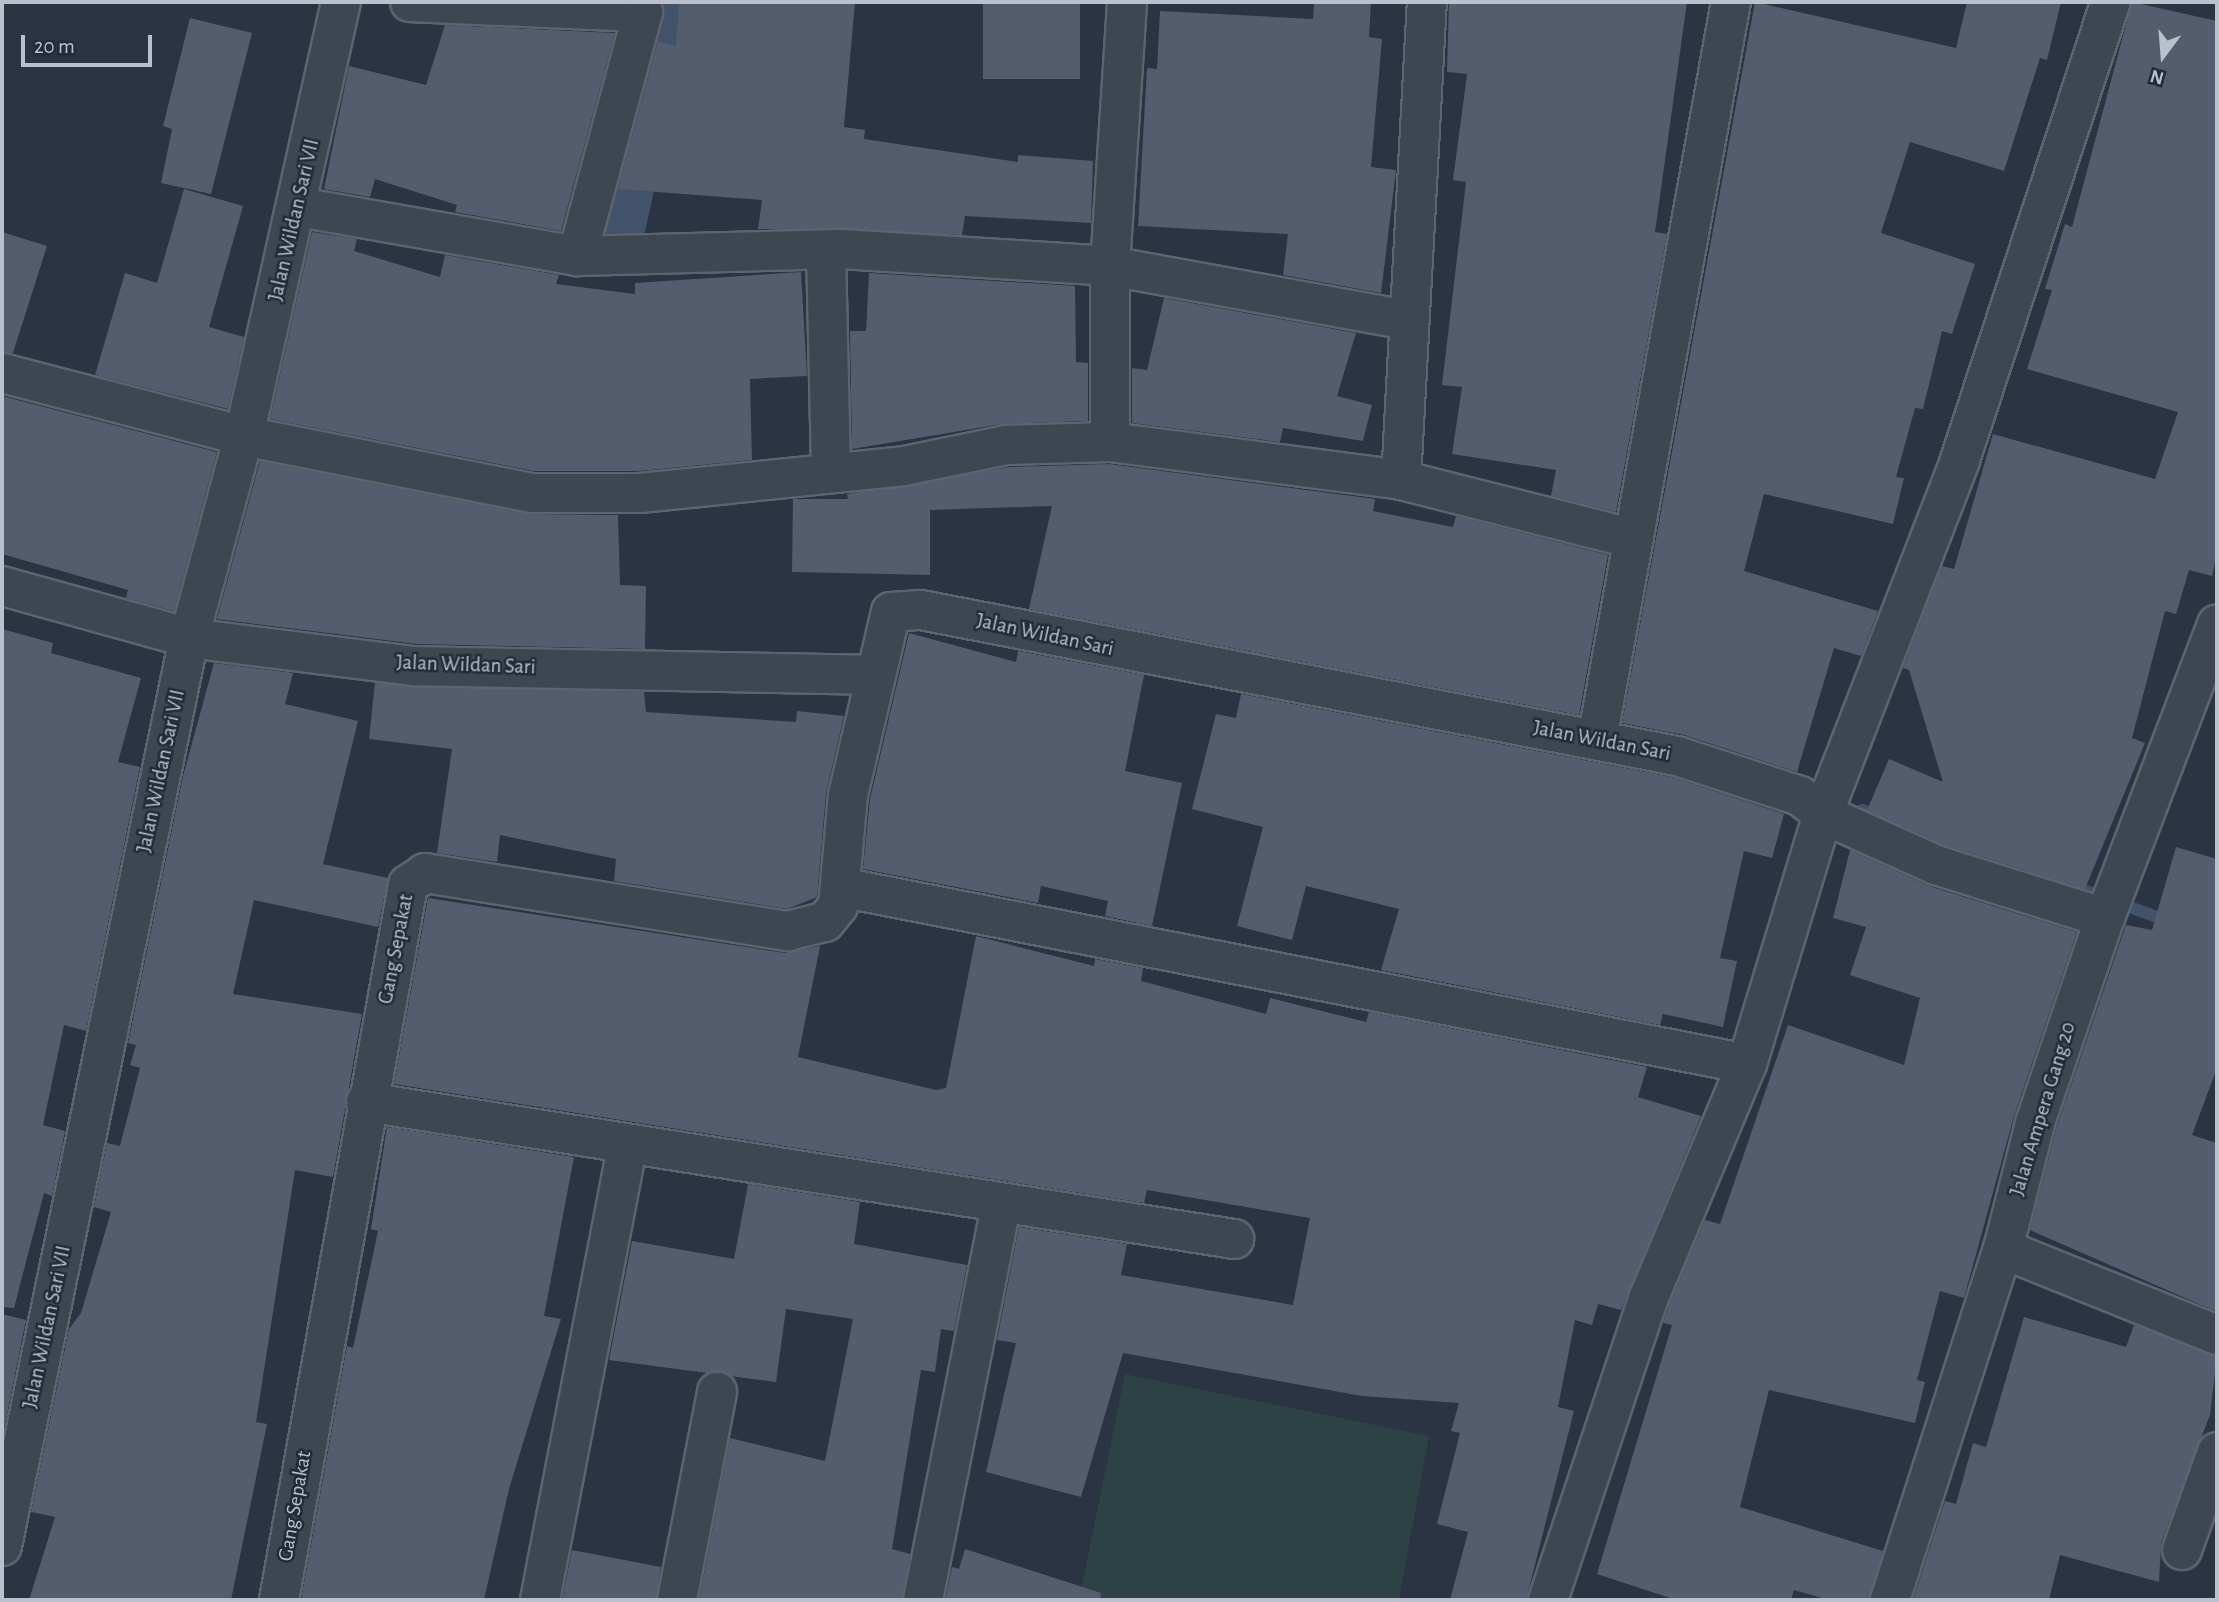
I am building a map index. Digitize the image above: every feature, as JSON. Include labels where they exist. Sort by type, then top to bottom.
[{"type":"street","name":"Jalan Wildan Sari VII","points":[[2,1546],[189,638],[244,436],[299,206],[341,2]]},
{"type":"street","points":[[410,2],[643,12],[577,256]]},
{"type":"street","points":[[1110,442],[1110,266],[1127,2]]},
{"type":"street","points":[[1401,480],[1427,2]]},
{"type":"street","points":[[1597,740],[1731,2]]},
{"type":"street","points":[[1548,1600],[1650,1297],[1747,1064],[1823,814],[1995,359],[2111,2]]},
{"type":"street","points":[[299,206],[577,256],[826,250],[1110,266],[1408,320]]},
{"type":"street","points":[[826,250],[831,472]]},
{"type":"street","points":[[2,373],[244,436],[486,489],[555,495],[640,493],[948,459],[1006,444],[1110,442],[1401,480],[1634,539]]},
{"type":"street","name":"Jalan Wildan Sari","points":[[2,586],[189,638],[415,666],[873,676],[891,612],[921,610],[1689,760],[1800,796],[1823,814],[1936,865],[2109,908]]},
{"type":"street","name":"Jalan Ampera Gang 20","points":[[1890,1600],[2003,1249],[2035,1123],[2109,908],[2217,624]]},
{"type":"street","name":"Gang Sepakat","points":[[279,1600],[401,904],[408,885],[425,873],[788,931],[825,922],[838,906],[848,795],[873,676]]},
{"type":"street","points":[[840,887],[1747,1064]]},
{"type":"street","points":[[366,1102],[1001,1205],[1234,1238]]},
{"type":"street","points":[[540,1600],[628,1144]]},
{"type":"street","points":[[923,1600],[1001,1205]]},
{"type":"street","points":[[2003,1249],[2217,1335]]},
{"type":"street","points":[[677,1600],[717,1392]]},
{"type":"street","points":[[2182,1550],[2217,1452]]},
{"type":"green space","points":[[1125,1374],[1429,1436],[1399,1600],[1079,1600]]},
{"type":"building","points":[[679,2],[855,2],[844,127],[865,130],[864,139],[1018,162],[1018,155],[1093,161],[1091,223],[965,216],[962,235],[758,229],[762,200],[618,189],[658,42],[676,46]]},
{"type":"building","points":[[983,2],[1080,2],[1080,79],[983,79]]},
{"type":"building","points":[[1314,2],[1371,2],[1369,37],[1382,39],[1371,167],[1396,170],[1381,293],[1283,275],[1288,234],[1138,226],[1147,68],[1157,69],[1160,11],[1313,19]]},
{"type":"building","points":[[1449,2],[1687,2],[1655,232],[1667,234],[1616,512],[1551,496],[1556,470],[1452,454],[1462,387],[1442,385],[1466,182],[1453,180],[1467,74],[1447,72]]},
{"type":"building","points":[[1755,2],[1956,48],[1967,2],[2061,2],[2047,60],[2040,58],[2004,171],[1910,142],[1881,233],[1975,264],[1952,334],[1942,331],[1923,409],[1915,408],[1896,477],[1904,478],[1893,524],[1764,494],[1744,571],[1878,611],[1861,656],[1834,648],[1797,772],[1684,735],[1622,723]]},
{"type":"building","points":[[2132,2],[2217,21],[2217,554],[2212,576],[2189,570],[2176,614],[2165,611],[2132,738],[2145,743],[2085,889],[1944,845],[1867,810],[1889,759],[1943,782],[1909,670],[1903,668],[1942,566],[1954,569],[1993,434],[2155,479],[2178,412],[2027,369],[2052,290],[2045,289],[2065,224],[2072,227]]},
{"type":"building","points":[[190,18],[252,33],[211,194],[161,183],[172,129],[163,126]]},
{"type":"building","points":[[445,25],[615,33],[561,231],[455,212],[457,205],[375,179],[370,197],[324,189],[349,66],[426,85]]},
{"type":"building","points":[[184,189],[243,206],[209,327],[244,337],[228,409],[95,375],[125,273],[157,283]]},
{"type":"building","points":[[2,232],[47,246],[13,353],[2,352]]},
{"type":"building","points":[[312,232],[357,239],[354,251],[440,277],[445,255],[559,275],[556,284],[635,294],[635,283],[801,272],[807,376],[750,379],[752,460],[639,471],[534,471],[270,419]]},
{"type":"building","points":[[869,273],[1075,286],[1076,362],[1088,363],[1088,421],[1002,424],[852,449],[850,331],[866,331]]},
{"type":"building","points":[[1164,298],[1356,333],[1337,396],[1372,405],[1363,441],[1283,428],[1280,442],[1132,423],[1132,368],[1147,370]]},
{"type":"building","points":[[2,396],[217,452],[174,611],[126,598],[128,590],[2,554]]},
{"type":"building","points":[[260,461],[528,514],[618,515],[620,585],[646,586],[645,649],[417,644],[217,619]]},
{"type":"building","points":[[1109,464],[1375,499],[1373,511],[1453,527],[1456,516],[1608,555],[1579,715],[1029,609],[1052,506],[930,510],[930,575],[792,572],[793,499],[848,499],[847,494],[1009,467]]},
{"type":"building","points":[[2,629],[53,643],[51,653],[141,678],[118,762],[140,767],[86,1031],[64,1025],[43,1125],[65,1131],[52,1196],[44,1193],[14,1308],[2,1307]]},
{"type":"building","points":[[909,633],[1016,662],[1018,651],[1144,675],[1125,771],[1182,783],[1152,926],[1105,916],[1108,901],[1041,886],[1038,903],[863,869],[870,799]]},
{"type":"building","points":[[214,663],[293,673],[285,704],[358,721],[323,864],[388,878],[378,927],[254,900],[233,994],[362,1014],[333,1177],[295,1170],[256,1422],[267,1424],[231,1600],[29,1600],[55,1517],[31,1512],[69,1329],[81,1313],[111,1212],[94,1207],[107,1143],[120,1146],[140,1068],[130,1065],[136,1045],[128,1043],[183,776]]},
{"type":"building","points":[[375,683],[644,692],[646,712],[796,722],[797,711],[844,716],[826,793],[817,897],[787,909],[614,881],[616,859],[500,835],[497,862],[437,853],[452,749],[369,739]]},
{"type":"building","points":[[1241,694],[1672,777],[1784,814],[1772,858],[1744,851],[1720,958],[1737,961],[1723,1027],[1663,1014],[1660,1025],[1381,970],[1399,909],[1306,886],[1292,940],[1237,926],[1263,827],[1192,809],[1216,714],[1236,718]]},
{"type":"building","points":[[2176,847],[2217,859],[2217,1068],[2192,1135],[2217,1143],[2217,1312],[2030,1230],[2056,1129],[2126,925],[2152,930]]},
{"type":"building","points":[[1850,850],[1929,886],[2077,932],[2014,1116],[1964,1298],[1940,1291],[1917,1380],[1925,1382],[1915,1423],[1769,1390],[1740,1507],[1883,1551],[1869,1600],[1829,1600],[1794,1590],[1791,1600],[1676,1600],[1597,1574],[1672,1325],[1663,1323],[1669,1305],[1705,1220],[1720,1224],[1788,1025],[1904,1065],[1920,998],[1850,975],[1866,927],[1833,918]]},
{"type":"building","points":[[428,898],[785,953],[820,946],[798,1057],[936,1090],[946,1088],[976,936],[1094,966],[1095,959],[1143,968],[1141,981],[1266,1014],[1270,998],[1366,1022],[1369,1012],[1647,1067],[1638,1097],[1701,1116],[1621,1310],[1598,1304],[1592,1325],[1575,1320],[1558,1407],[1574,1411],[1526,1600],[1450,1600],[1468,1532],[1437,1524],[1460,1433],[1451,1431],[1459,1403],[1362,1396],[1123,1353],[1081,1497],[986,1472],[1016,1343],[997,1340],[1019,1227],[1127,1244],[1121,1275],[1293,1305],[1310,1218],[1147,1190],[1144,1203],[394,1084]]},
{"type":"building","points":[[387,1127],[574,1157],[544,1316],[561,1319],[509,1489],[484,1600],[301,1600],[347,1346],[353,1348],[378,1231],[371,1229]]},
{"type":"building","points":[[748,1184],[860,1202],[854,1244],[967,1265],[954,1331],[941,1329],[935,1372],[921,1370],[892,1549],[910,1554],[902,1600],[699,1600],[730,1438],[825,1461],[853,1319],[786,1309],[776,1382],[609,1360],[632,1241],[734,1259]]},
{"type":"building","points":[[2,1314],[26,1320],[2,1439]]},
{"type":"building","points":[[2024,1317],[2126,1347],[2134,1325],[2217,1356],[2210,1415],[2161,1543],[2159,1582],[2060,1555],[2049,1600],[1913,1600],[1945,1501],[1956,1504],[1973,1443],[1986,1447]]},
{"type":"building","points":[[965,1549],[1101,1593],[1100,1600],[945,1600],[952,1567],[959,1569]]},
{"type":"building","points":[[572,1550],[661,1567],[656,1600],[562,1600]]},
{"type":"waterway","points":[[623,225],[672,2]]},
{"type":"waterway","points":[[1862,810],[1898,823]]},
{"type":"waterway","points":[[2034,872],[2171,922]]}]
